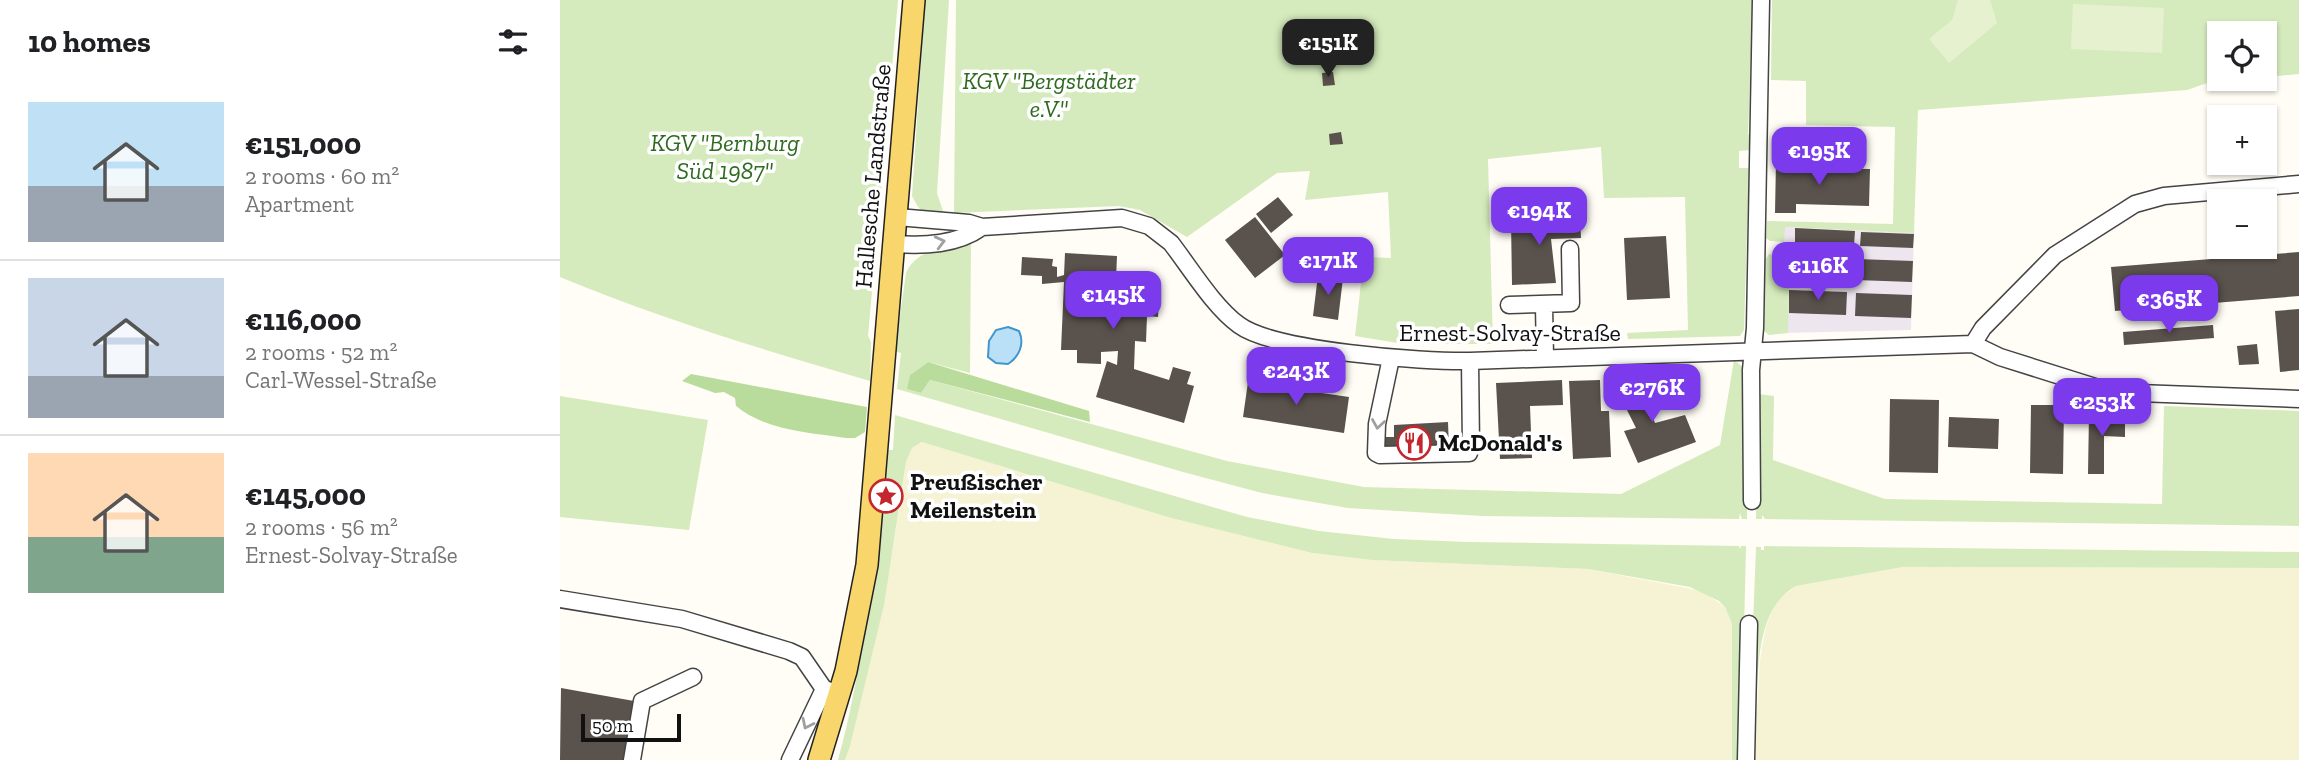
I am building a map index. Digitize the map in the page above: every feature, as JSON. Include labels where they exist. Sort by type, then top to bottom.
[{"type":"main road","name":"Hallesche Landstraße","points":[[832,692],[867,565],[914,0]]},
{"type":"main road","points":[[819,760],[830,730],[832,692]]},
{"type":"street","points":[[1752,500],[1761,0]]},
{"type":"street","points":[[2299,184],[2164,196],[2135,204],[2055,255],[1983,328],[1973,344],[2000,358],[2111,392],[2299,399]]},
{"type":"street","name":"Ernest-Solvay-Straße","points":[[897,217],[969,223],[982,227],[1104,217],[1136,221],[1160,233],[1171,243],[1228,316],[1249,332],[1275,340],[1391,358],[1470,360],[1973,344]]},
{"type":"street","name":"Ernest-Solvay-Straße","points":[[895,244],[925,246],[972,234],[982,227]]},
{"type":"street","points":[[1509,305],[1571,303],[1570,249]]},
{"type":"street","points":[[1544,304],[1545,358]]},
{"type":"street","points":[[1391,358],[1377,424],[1376,453],[1380,455],[1469,453],[1472,447],[1470,360]]},
{"type":"street","points":[[560,598],[682,619],[802,657],[832,692],[790,760]]},
{"type":"street","points":[[1746,760],[1749,624]]},
{"type":"street","points":[[632,760],[642,701],[693,677]]},
{"type":"shaded area","points":[[1784,227],[1914,233],[1911,330],[1782,333]]},
{"type":"shaded area","points":[[923,442],[1171,518],[1312,553],[1372,560],[1588,569],[1702,591],[1725,607],[1732,624],[1732,760],[845,760],[893,548],[906,462],[912,448]]},
{"type":"shaded area","points":[[1903,567],[2299,568],[2299,760],[1754,760],[1760,660],[1766,626],[1776,601],[1796,586]]},
{"type":"green space","name":"KGV \"Bernburg Süd 1987\"","points":[[560,0],[898,0],[868,336],[871,342],[870,381],[752,346],[560,277]]},
{"type":"green space","points":[[925,0],[949,0],[937,193],[946,220],[925,214],[912,196]]},
{"type":"green space","name":"KGV \"Bergstädter e.V.\"","points":[[956,0],[1753,0],[1748,134],[1750,150],[1739,151],[1739,168],[1749,168],[1744,330],[1740,336],[1628,339],[1627,333],[1688,330],[1685,197],[1604,198],[1601,147],[1488,159],[1493,344],[1404,344],[1355,336],[1364,257],[1391,258],[1388,192],[1305,200],[1310,171],[1277,173],[1187,237],[1140,210],[1119,206],[954,213]]},
{"type":"green space","points":[[1772,0],[2299,0],[2299,74],[2277,76],[2277,21],[2207,21],[2207,83],[2187,90],[1918,110],[1914,233],[1785,227],[1784,242],[1766,238],[1767,221],[1893,224],[1895,127],[1806,125],[1806,81],[1771,80]]},
{"type":"green space","points":[[1958,0],[1990,0],[1997,23],[1949,63],[1929,39],[1952,20]]},
{"type":"green space","points":[[2073,4],[2164,8],[2162,53],[2071,49]]},
{"type":"green space","points":[[971,242],[970,373],[928,362],[910,375],[908,389],[921,393],[930,380],[1227,461],[1364,487],[1621,494],[1720,445],[1734,360],[1744,368],[1749,383],[1747,519],[1742,519],[1740,513],[1739,519],[1482,516],[1348,508],[1262,493],[897,389],[901,353],[895,351],[906,273],[917,258],[925,254],[943,247]]},
{"type":"green space","points":[[1769,254],[1790,256],[1788,333],[1769,335],[1764,331],[1765,260]]},
{"type":"green space","points":[[928,362],[1089,411],[1090,422],[930,380],[921,393],[907,389],[910,375]]},
{"type":"green space","points":[[691,374],[867,407],[865,432],[855,438],[846,438],[774,426],[736,406],[735,398],[724,392],[715,393],[682,381]]},
{"type":"green space","points":[[1758,394],[1774,396],[1773,460],[1885,499],[2162,504],[2164,406],[2299,411],[2299,526],[1765,519],[1762,515],[1762,519],[1756,519]]},
{"type":"green space","points":[[560,396],[708,420],[689,530],[560,517]]},
{"type":"green space","points":[[895,415],[1247,517],[1319,531],[1394,539],[1468,542],[1739,546],[1740,549],[1741,546],[1746,546],[1741,760],[1732,760],[1732,624],[1725,607],[1719,601],[1690,587],[1588,569],[1372,560],[1312,553],[1171,518],[922,442],[912,448],[906,462],[884,605],[850,746],[845,760],[838,760],[862,645],[886,450],[893,450]]},
{"type":"green space","points":[[1764,546],[2299,552],[2299,568],[1903,567],[1796,586],[1783,596],[1767,623],[1759,657],[1756,706],[1750,704],[1756,547],[1764,550]]},
{"type":"water","points":[[1008,327],[1019,331],[1020,350],[1008,364],[996,363],[988,357],[989,341],[996,330]]},
{"type":"building","points":[[1333,72],[1335,85],[1323,86],[1322,73]]},
{"type":"building","points":[[1341,132],[1343,144],[1330,145],[1329,134]]},
{"type":"building","points":[[1776,161],[1797,161],[1796,168],[1870,169],[1869,206],[1796,204],[1796,213],[1775,213]]},
{"type":"building","points":[[1278,197],[1293,215],[1271,233],[1256,214]]},
{"type":"building","points":[[1580,216],[1581,238],[1551,239],[1556,283],[1512,285],[1511,219]]},
{"type":"building","points":[[1255,217],[1285,255],[1255,278],[1225,240]]},
{"type":"building","points":[[1795,228],[1855,231],[1854,245],[1795,242]]},
{"type":"building","points":[[1861,232],[1914,234],[1913,248],[1860,246]]},
{"type":"building","points":[[1666,236],[1670,298],[1627,300],[1624,238]]},
{"type":"building","points":[[2299,252],[2299,296],[2115,311],[2111,267],[2211,259],[2277,259],[2277,254]]},
{"type":"building","points":[[1065,253],[1117,256],[1116,279],[1148,280],[1147,298],[1159,299],[1158,317],[1147,316],[1146,342],[1135,341],[1134,369],[1169,380],[1173,367],[1191,372],[1187,384],[1194,386],[1184,423],[1096,397],[1107,361],[1117,365],[1118,351],[1101,352],[1101,364],[1077,363],[1077,350],[1061,350],[1064,282],[1042,284],[1042,276],[1021,275],[1022,257],[1053,259],[1052,266],[1057,267],[1057,277],[1064,275]]},
{"type":"building","points":[[1790,256],[1846,258],[1846,279],[1790,277]]},
{"type":"building","points":[[1857,259],[1913,261],[1912,282],[1856,280]]},
{"type":"building","points":[[1318,275],[1343,278],[1338,320],[1313,316]]},
{"type":"building","points":[[1789,290],[1847,292],[1846,315],[1789,313]]},
{"type":"building","points":[[1856,293],[1912,295],[1911,318],[1855,316]]},
{"type":"building","points":[[2299,309],[2299,370],[2280,372],[2275,311]]},
{"type":"building","points":[[2213,325],[2214,338],[2124,345],[2123,332]]},
{"type":"building","points":[[2257,344],[2259,364],[2239,365],[2237,346]]},
{"type":"building","points":[[1653,377],[1652,415],[1655,423],[1685,415],[1696,442],[1638,463],[1624,431],[1636,428],[1626,408],[1626,379]]},
{"type":"building","points":[[1562,380],[1563,405],[1530,406],[1532,458],[1500,459],[1496,383]]},
{"type":"building","points":[[1600,380],[1601,411],[1609,411],[1611,457],[1573,459],[1569,381]]},
{"type":"building","points":[[1248,382],[1349,397],[1344,433],[1243,417]]},
{"type":"building","points":[[1890,399],[1939,400],[1938,473],[1889,472]]},
{"type":"building","points":[[2031,405],[2064,405],[2063,474],[2030,473]]},
{"type":"building","points":[[2089,414],[2125,415],[2125,437],[2104,436],[2104,474],[2088,474]]},
{"type":"building","points":[[1949,417],[1999,419],[1998,449],[1948,447]]},
{"type":"building","name":"McDonald's","points":[[1448,422],[1449,449],[1380,452],[1380,437],[1394,437],[1394,425]]},
{"type":"building","points":[[561,688],[634,701],[624,760],[560,760]]},
{"type":"place","name":"McDonald's","points":[[1414,443]]},
{"type":"place","name":"Preußischer Meilenstein","points":[[886,496]]}]
